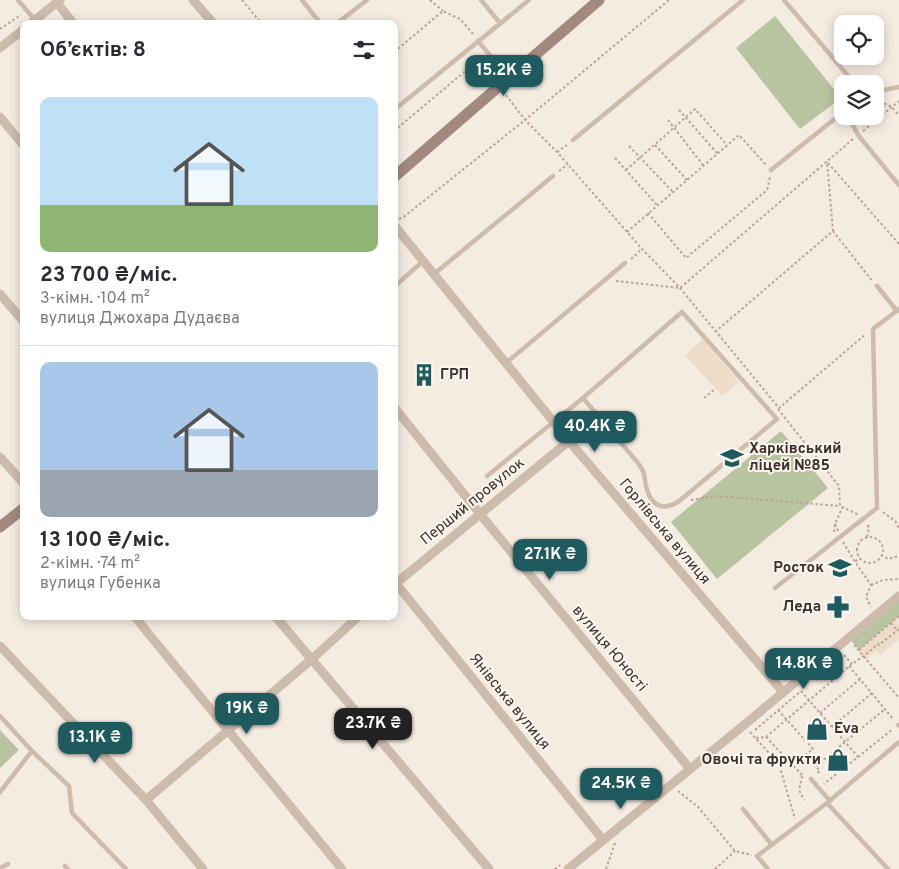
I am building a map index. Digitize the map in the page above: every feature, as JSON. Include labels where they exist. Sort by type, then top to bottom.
[{"type":"street","points":[[194,0],[211,20]]},
{"type":"street","points":[[398,173],[599,0]]},
{"type":"street","points":[[35,20],[58,1],[71,20]]},
{"type":"street","points":[[0,48],[20,32]]},
{"type":"street","points":[[0,117],[20,141]]},
{"type":"street","name":"Горлівська вулиця","points":[[398,229],[569,441],[783,692]]},
{"type":"street","points":[[0,294],[20,317]]},
{"type":"street","name":"вулиця Юності","points":[[398,412],[690,769]]},
{"type":"street","name":"Перший провулок","points":[[398,580],[569,441]]},
{"type":"street","points":[[0,457],[20,480]]},
{"type":"street","points":[[0,527],[20,511]]},
{"type":"street","name":"Янівська вулиця","points":[[398,588],[603,840]]},
{"type":"street","points":[[568,869],[899,596]]},
{"type":"street","points":[[137,620],[342,869]]},
{"type":"street","points":[[278,620],[488,869]]},
{"type":"street","points":[[146,800],[312,659],[355,620]]},
{"type":"street","points":[[0,646],[146,800],[203,869]]},
{"type":"lane","points":[[18,0],[27,10],[32,20]]},
{"type":"lane","points":[[302,0],[318,20]]},
{"type":"lane","points":[[341,20],[367,0]]},
{"type":"lane","points":[[481,0],[500,23]]},
{"type":"lane","points":[[398,107],[529,0]]},
{"type":"lane","points":[[573,140],[743,0]]},
{"type":"lane","points":[[784,0],[847,75]]},
{"type":"lane","points":[[478,41],[508,77]]},
{"type":"lane","points":[[884,90],[899,87]]},
{"type":"lane","points":[[771,170],[834,119]]},
{"type":"lane","points":[[852,125],[858,136],[899,185]]},
{"type":"lane","points":[[434,274],[553,176]]},
{"type":"lane","points":[[398,283],[423,261]]},
{"type":"lane","points":[[506,363],[625,263]]},
{"type":"lane","points":[[775,588],[877,508],[873,329],[898,310],[877,286]]},
{"type":"lane","points":[[487,476],[583,398],[682,312],[777,419],[678,502],[671,506],[663,507],[656,504],[648,494],[644,474],[638,463],[583,398]]},
{"type":"lane","points":[[0,716],[32,751],[69,786],[72,813],[126,869]]},
{"type":"lane","points":[[768,869],[757,856],[828,802],[899,742]]},
{"type":"lane","points":[[0,792],[32,751]]},
{"type":"lane","points":[[811,779],[828,802],[888,869]]},
{"type":"lane","points":[[743,809],[772,845]]},
{"type":"lane","points":[[0,868],[8,864]]},
{"type":"path","points":[[242,0],[259,20]]},
{"type":"path","points":[[430,0],[443,12],[460,19],[478,41]]},
{"type":"path","points":[[398,220],[405,216],[525,120],[669,0]]},
{"type":"path","points":[[0,29],[27,10]]},
{"type":"path","points":[[398,49],[443,12]]},
{"type":"path","points":[[398,128],[488,52]]},
{"type":"path","points":[[504,93],[525,120],[557,152],[642,249],[680,288],[779,408],[839,486],[842,506],[835,524]]},
{"type":"path","points":[[606,280],[680,288],[899,101]]},
{"type":"path","points":[[884,103],[892,107],[899,116]]},
{"type":"path","points":[[626,170],[696,109],[727,145]]},
{"type":"path","points":[[679,110],[717,153]]},
{"type":"path","points":[[668,120],[703,166]]},
{"type":"path","points":[[627,232],[648,213],[673,192],[686,180],[703,166],[717,153],[739,135],[771,170],[767,190],[686,258],[648,213]]},
{"type":"path","points":[[557,152],[573,140]]},
{"type":"path","points":[[655,144],[686,180]]},
{"type":"path","points":[[629,146],[673,192]]},
{"type":"path","points":[[615,158],[657,206]]},
{"type":"path","points":[[827,161],[832,231],[877,286]]},
{"type":"path","points":[[827,161],[899,244]]},
{"type":"path","points":[[553,176],[568,164]]},
{"type":"path","points":[[716,332],[832,231]]},
{"type":"path","points":[[625,263],[642,249]]},
{"type":"path","points":[[779,408],[873,329]]},
{"type":"path","points":[[704,398],[715,388]]},
{"type":"path","points":[[678,502],[717,496],[842,506],[864,518],[870,528],[867,537]]},
{"type":"path","points":[[877,508],[896,522],[899,529]]},
{"type":"path","points":[[840,537],[871,585]]},
{"type":"path","points":[[867,537],[873,537],[882,546],[879,559],[871,562],[860,558],[857,551],[861,540],[867,537]]},
{"type":"path","points":[[881,555],[888,559],[899,556]]},
{"type":"path","points":[[843,570],[860,558]]},
{"type":"path","points":[[875,616],[866,597],[871,585],[883,580],[899,579]]},
{"type":"path","points":[[859,650],[899,616]]},
{"type":"path","points":[[756,738],[766,737],[850,665],[898,629],[891,623]]},
{"type":"path","points":[[848,637],[899,696]]},
{"type":"path","points":[[819,789],[898,726],[860,679],[844,655],[855,646]]},
{"type":"path","points":[[820,713],[860,679]]},
{"type":"path","points":[[755,730],[801,691],[858,756]]},
{"type":"path","points":[[832,727],[872,694]]},
{"type":"path","points":[[816,766],[885,709]]},
{"type":"path","points":[[766,737],[802,776],[811,779],[820,771],[806,755],[813,749],[778,710]]},
{"type":"path","points":[[744,725],[780,764],[798,826]]},
{"type":"path","points":[[802,776],[799,790],[804,800]]},
{"type":"path","points":[[670,784],[698,806],[735,851],[757,856]]},
{"type":"path","points":[[606,869],[616,841]]},
{"type":"path","points":[[715,869],[735,851]]},
{"type":"green space","points":[[775,16],[834,89],[834,103],[800,129],[736,48]]},
{"type":"green space","points":[[781,431],[828,488],[717,579],[671,522]]},
{"type":"green space","points":[[899,596],[899,616],[859,650],[848,637]]},
{"type":"green space","points":[[0,730],[19,750],[0,768]]},
{"type":"shaded area","points":[[703,339],[739,382],[722,396],[685,355]]},
{"type":"shaded area","points":[[899,616],[897,621],[899,624],[899,639],[880,655],[876,651],[866,659],[859,650]]},
{"type":"place","name":"ГРП","points":[[424,375]]},
{"type":"place","name":"Харківський ліцей №85","points":[[732,458]]},
{"type":"place","name":"Росток","points":[[840,568]]},
{"type":"place","name":"Леда","points":[[838,607]]},
{"type":"place","name":"Eva","points":[[817,729]]},
{"type":"place","name":"Овочі та фрукти","points":[[838,760]]}]
